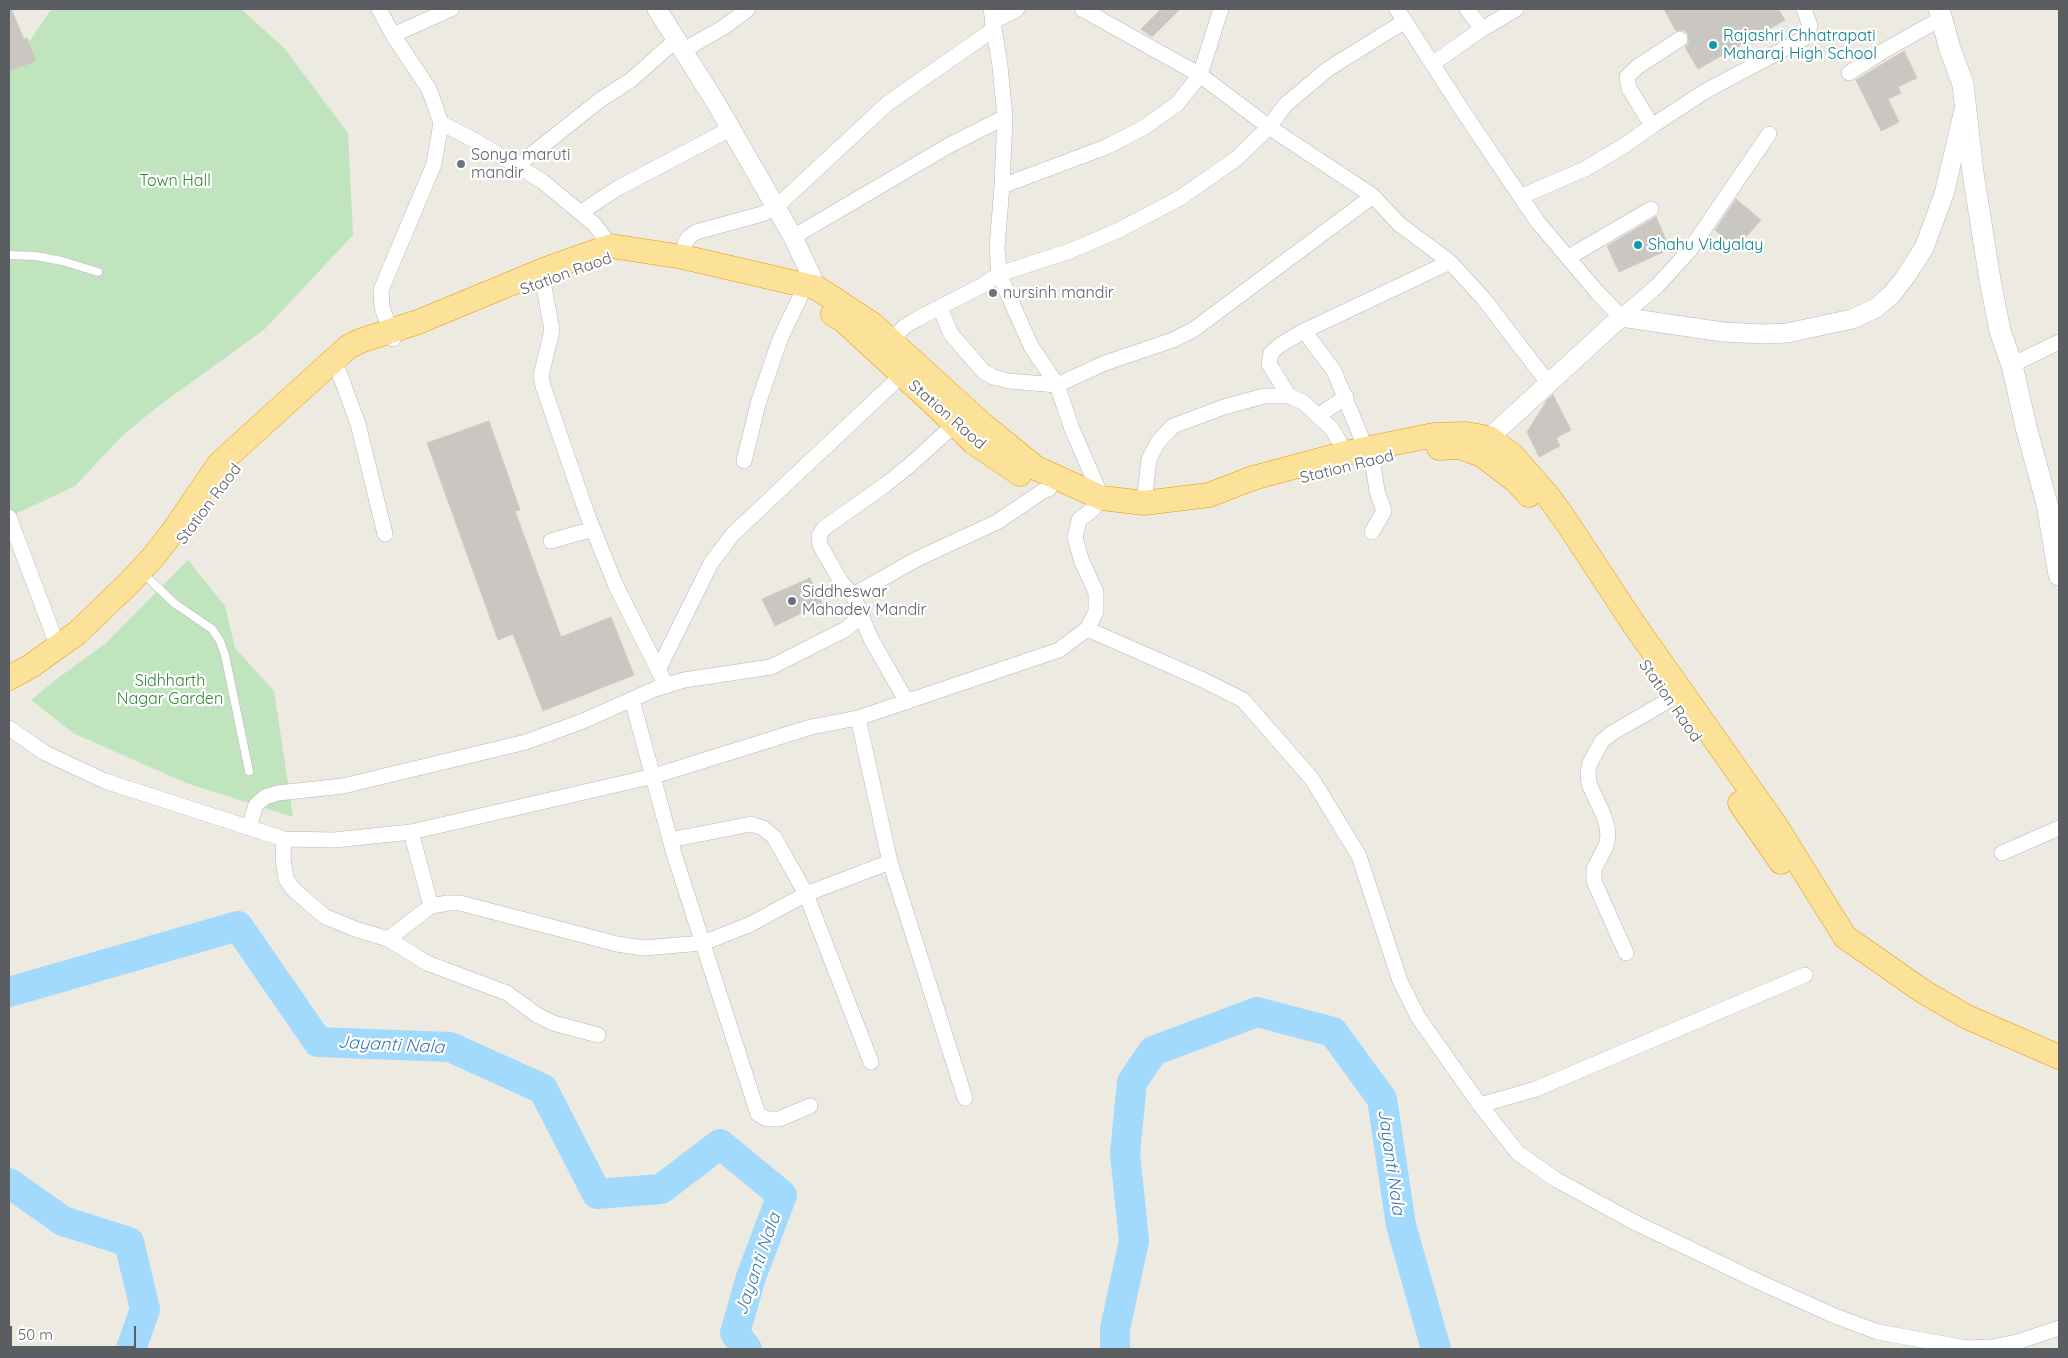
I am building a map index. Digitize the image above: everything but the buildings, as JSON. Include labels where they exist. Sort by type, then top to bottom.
[{"type":"highway","points":[[9,678],[31,666],[77,633],[154,556],[219,464],[348,347],[360,341],[392,336],[418,322],[538,272],[611,246],[683,257],[810,291],[869,322],[982,425],[1036,468],[1097,503],[1144,503],[1209,495],[1253,478],[1448,433],[1466,434],[1486,447]]},
{"type":"highway","name":"Station Raod","points":[[9,694],[38,678],[85,644],[118,616],[167,560],[237,464],[349,361],[392,336],[543,282],[612,254],[810,291],[807,295],[843,320],[973,442],[1021,475],[1070,500],[1157,513],[1214,505],[1312,474],[1362,453]]},
{"type":"highway","name":"Station Raod","points":[[1486,447],[1533,499],[1565,544],[1614,621],[1677,696],[1786,870],[1845,937],[1924,992],[1967,1017],[2059,1057]]},
{"type":"main road","points":[[1941,13],[1963,84],[1973,173],[2000,331],[2012,365],[2026,427],[2047,504],[2059,574]]},
{"type":"street","points":[[379,9],[393,35],[429,89],[441,124],[434,164],[381,290],[382,307],[392,336]]},
{"type":"street","points":[[393,35],[451,9]]},
{"type":"street","points":[[657,9],[793,237],[810,291],[780,339],[758,404],[744,462]]},
{"type":"street","points":[[517,166],[600,100],[680,45],[724,27],[748,9]]},
{"type":"street","points":[[683,257],[685,243],[696,232],[762,214],[775,208],[888,103],[992,20],[1017,9]]},
{"type":"street","points":[[1082,9],[1200,74],[1269,127],[1373,196],[1399,224],[1450,262],[1483,298],[1549,384]]},
{"type":"street","points":[[1002,186],[1106,147],[1143,128],[1177,104],[1200,74],[1221,9]]},
{"type":"street","points":[[1467,9],[1482,29]]},
{"type":"street","points":[[1432,64],[1482,29],[1516,9]]},
{"type":"street","points":[[1522,196],[1585,169],[1625,145],[1704,92],[1803,39],[1810,26],[1804,9]]},
{"type":"street","points":[[1849,73],[1941,13]]},
{"type":"street","points":[[891,341],[904,327],[983,285],[999,274],[1070,251],[1119,230],[1180,198],[1237,158],[1269,127],[1285,105],[1328,69],[1401,15],[1537,221],[1597,292],[1621,317],[1723,332],[1765,334],[1787,333],[1852,319],[1876,308],[1892,294],[1924,248],[1944,194],[1965,102]]},
{"type":"street","points":[[9,728],[45,753],[105,781],[284,839],[334,840],[411,832],[654,776],[811,727],[858,718],[1059,650],[1087,629],[1096,612],[1096,592],[1082,562],[1075,538],[1079,520],[1097,503],[1057,385],[1031,346],[999,274],[997,247],[1005,117],[1000,66],[992,20]]},
{"type":"street","points":[[1652,126],[1629,88],[1627,77],[1637,67],[1680,39]]},
{"type":"street","points":[[793,237],[948,146],[1005,117]]},
{"type":"street","points":[[441,124],[474,140],[542,181],[594,224],[611,246]]},
{"type":"street","points":[[581,212],[618,188],[730,129]]},
{"type":"street","points":[[1486,447],[1549,384],[1657,286],[1689,251],[1769,134]]},
{"type":"street","points":[[940,308],[951,334],[983,371],[993,377],[1009,381],[1057,385],[1105,363],[1174,340],[1193,330],[1373,196]]},
{"type":"street","points":[[1569,257],[1651,209]]},
{"type":"street","points":[[1289,396],[1269,364],[1270,353],[1304,331],[1450,262]]},
{"type":"street","points":[[543,282],[552,330],[541,376],[543,386],[593,529],[616,586],[666,686]]},
{"type":"street","points":[[1304,331],[1334,371],[1346,398],[1362,453],[1378,491],[1384,511],[1372,532]]},
{"type":"street","points":[[2012,365],[2059,342]]},
{"type":"street","points":[[339,372],[358,424],[385,534]]},
{"type":"street","points":[[658,670],[711,563],[733,534],[902,375]]},
{"type":"street","points":[[1144,503],[1148,459],[1158,442],[1173,426],[1224,407],[1264,396],[1289,396],[1303,402],[1362,453]]},
{"type":"street","points":[[1319,415],[1346,398]]},
{"type":"street","points":[[907,702],[871,639],[853,595],[841,582],[820,545],[819,536],[824,528],[891,480],[954,425]]},
{"type":"street","points":[[853,595],[917,559],[997,522],[1043,491],[1049,489]]},
{"type":"street","points":[[9,517],[58,646]]},
{"type":"street","points":[[551,541],[593,529]]},
{"type":"street","points":[[249,827],[256,805],[264,798],[278,794],[343,786],[526,742],[655,689],[684,680],[771,667],[846,629],[862,615]]},
{"type":"street","points":[[1087,629],[1201,679],[1243,700],[1312,778],[1359,856],[1400,981],[1418,1017],[1480,1105],[1518,1153],[1555,1179],[1632,1221],[1835,1316],[1878,1332],[1966,1348],[1992,1347],[2018,1342],[2059,1328]]},
{"type":"street","points":[[1626,953],[1594,881],[1594,870],[1606,846],[1608,836],[1605,820],[1589,784],[1588,772],[1590,763],[1602,741],[1639,716],[1677,696]]},
{"type":"street","points":[[632,700],[670,840],[758,1114],[767,1119],[779,1120],[810,1106]]},
{"type":"street","points":[[858,718],[890,862],[964,1098]]},
{"type":"street","points":[[670,840],[751,824],[764,828],[774,837],[806,894],[871,1062]]},
{"type":"street","points":[[2002,853],[2059,828]]},
{"type":"street","points":[[411,832],[431,906]]},
{"type":"street","points":[[284,839],[283,859],[286,879],[294,890],[324,916],[355,929],[388,939],[427,963],[507,993],[537,1015],[575,1030],[598,1035]]},
{"type":"street","points":[[388,939],[431,906],[460,903],[617,944],[643,948],[702,943],[751,924],[806,894],[890,862]]},
{"type":"street","points":[[1480,1105],[1536,1089],[1805,975]]},
{"type":"lane","points":[[9,255],[36,256],[62,261],[98,272]]},
{"type":"lane","points":[[150,580],[174,603],[212,628],[220,641],[225,655],[249,771]]},
{"type":"green space","name":"Town Hall","points":[[56,9],[241,9],[284,48],[348,133],[353,235],[265,329],[156,408],[123,435],[75,486],[9,517],[9,72],[50,11]]},
{"type":"green space","name":"Sidhharth Nagar Garden","points":[[188,560],[225,606],[235,648],[274,691],[293,817],[186,783],[73,733],[31,700],[105,644]]},
{"type":"waterway","name":"Jayanti Nala","points":[[9,992],[238,926],[318,1042],[450,1047],[543,1089],[597,1194],[661,1189],[720,1144],[782,1195],[751,1277],[735,1333],[747,1349]]},
{"type":"waterway","name":"Jayanti Nala","points":[[1115,1349],[1115,1329],[1134,1241],[1125,1153],[1132,1082],[1153,1051],[1257,1012],[1333,1032],[1382,1099],[1401,1225],[1436,1349]]},
{"type":"waterway","name":"Jayanti Nala","points":[[9,1183],[63,1221],[129,1242],[145,1309],[131,1349]]},
{"type":"place","name":"Rajashri Chhatrapati Maharaj High School","points":[[1713,45]]},
{"type":"place","name":"Sonya maruti mandir","points":[[461,164]]},
{"type":"place","name":"Shahu Vidyalay","points":[[1638,245]]},
{"type":"place","name":"nursinh mandir","points":[[993,293]]},
{"type":"place","name":"Siddheswar Mahadev Mandir","points":[[792,601]]}]
